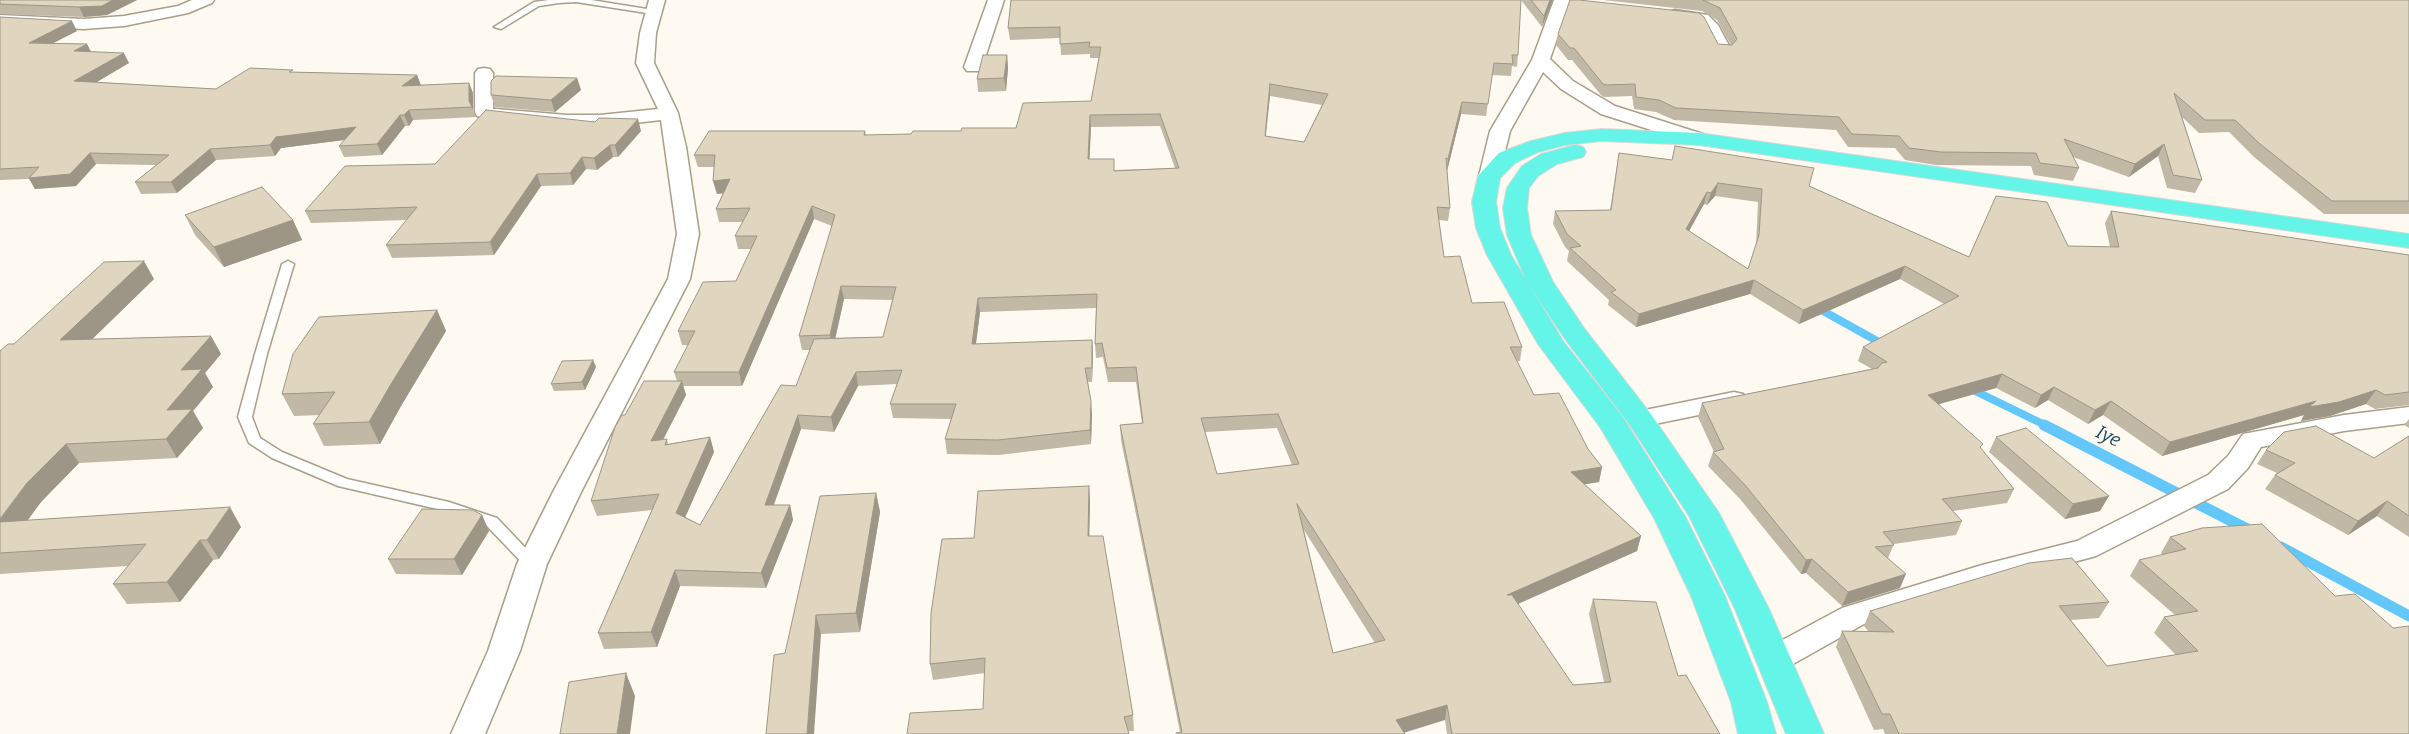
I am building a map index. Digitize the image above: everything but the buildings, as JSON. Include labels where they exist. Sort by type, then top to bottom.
[{"type":"highway","points":[[1757,734],[1749,702],[1708,596],[1670,518],[1612,423],[1551,344],[1498,255],[1488,228],[1484,202],[1489,176],[1507,158],[1530,146],[1564,139],[1602,135],[1699,139],[2409,253]]},
{"type":"highway","points":[[1805,734],[1775,659],[1727,558],[1703,513],[1640,418],[1565,319],[1540,282],[1519,235],[1515,208],[1518,188],[1530,171],[1549,159],[1577,151],[1617,147],[1702,151],[2409,241]]},
{"type":"street","points":[[0,20],[84,24],[124,21],[182,10],[206,0]]},
{"type":"street","points":[[973,67],[996,0]]},
{"type":"street","points":[[1489,176],[1500,131],[1541,60],[1562,1],[1580,5]]},
{"type":"street","points":[[468,734],[504,651],[532,564],[567,492],[679,279],[688,234],[669,113],[645,63],[655,6]]},
{"type":"street","points":[[1656,14],[1702,18],[1710,25],[1723,51]]},
{"type":"street","points":[[1541,60],[1567,85],[1608,110],[1699,139]]},
{"type":"street","points":[[484,73],[484,112],[494,115],[592,121],[669,113]]},
{"type":"street","points":[[1640,418],[1756,396]]},
{"type":"street","points":[[1775,659],[1853,616],[1982,576],[2086,549],[2218,482],[2238,462],[2252,440],[2344,423],[2409,415]]},
{"type":"lane","points":[[498,28],[538,4],[559,0],[655,6]]},
{"type":"lane","points":[[288,264],[261,354],[246,417],[254,440],[276,455],[343,483],[450,507],[492,522],[532,564]]},
{"type":"waterway","name":"Iye","points":[[1816,307],[1886,346]]},
{"type":"waterway","name":"Iye","points":[[1969,388],[2047,426]]},
{"type":"waterway","name":"Iye","points":[[2044,425],[2249,530]]},
{"type":"waterway","name":"Iye","points":[[2281,547],[2409,616]]}]
